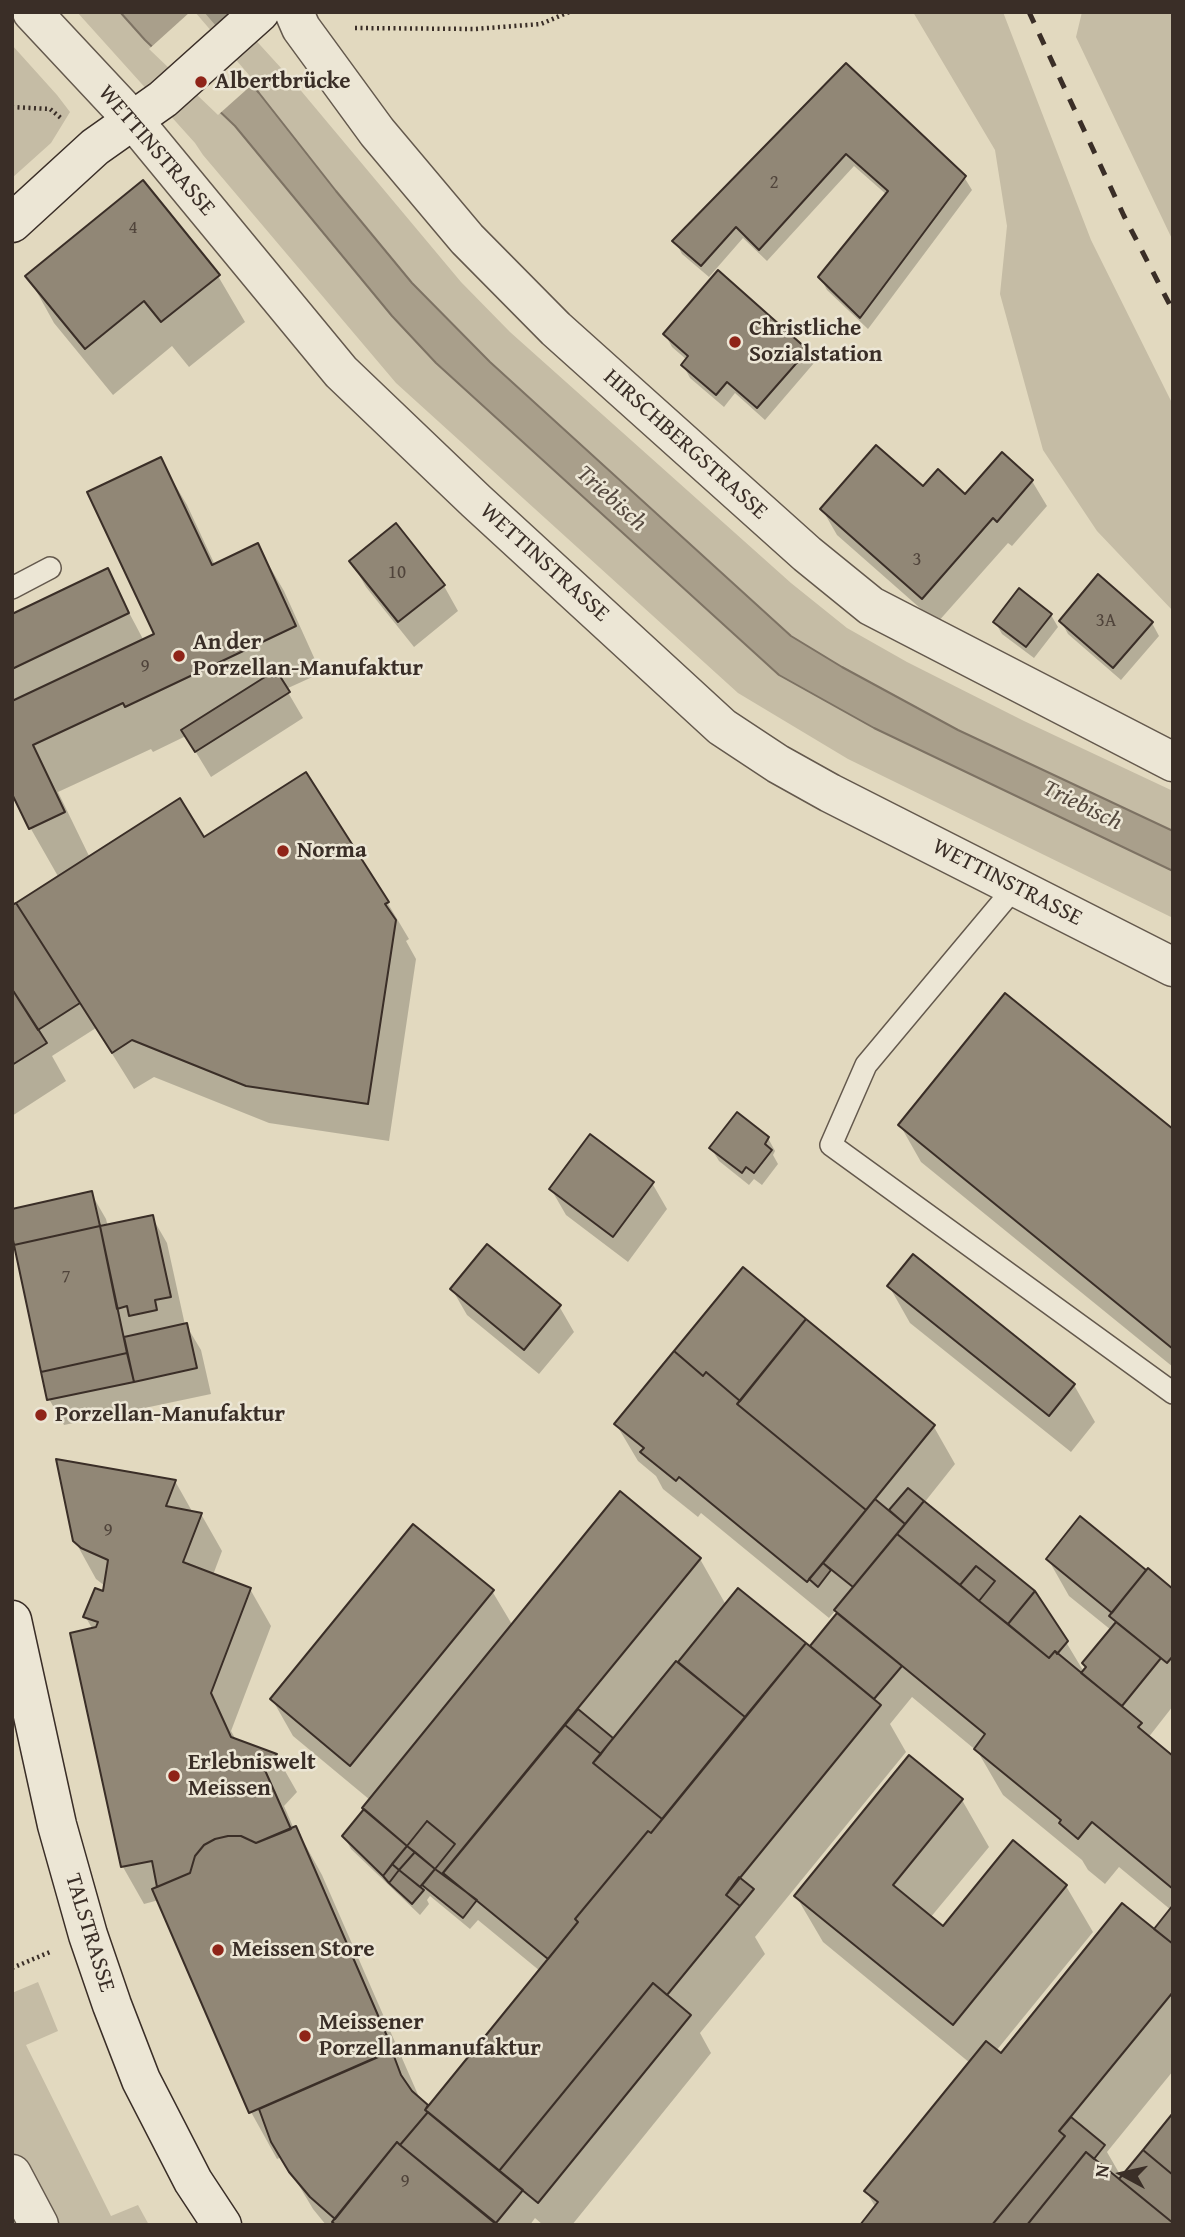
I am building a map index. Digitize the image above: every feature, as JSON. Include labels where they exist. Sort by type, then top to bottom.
[{"type":"street","name":"WETTINSTRASSE","points":[[32,12],[148,110],[341,372],[476,501],[722,727],[778,764],[830,793],[1173,967]]},
{"type":"street","points":[[12,223],[95,147],[148,110],[252,20]]},
{"type":"street","name":"HIRSCHBERGSTRASSE","points":[[298,20],[377,132],[467,239],[556,330],[807,554],[871,606],[1173,762]]},
{"type":"street","name":"TALSTRASSE","points":[[12,1620],[57,1825],[104,1982],[141,2080],[193,2181],[222,2225]]},
{"type":"street","points":[[12,2174],[39,2225]]},
{"type":"lane","points":[[12,588],[50,568]]},
{"type":"lane","points":[[1015,887],[866,1065],[831,1145],[1173,1393]]},
{"type":"path","points":[[298,20],[475,29],[541,24],[569,12]]},
{"type":"shaded area","points":[[77,12],[120,12],[145,40],[235,126],[392,316],[436,363],[779,675],[874,728],[1173,871],[1173,918],[848,759],[738,693],[396,383],[195,143]]},
{"type":"shaded area","points":[[191,12],[230,12],[292,80],[461,282],[510,332],[791,583],[847,628],[907,662],[1173,791],[1173,831],[958,730],[791,636],[490,362],[412,283]]},
{"type":"shaded area","points":[[913,12],[1003,12],[1091,240],[1173,405],[1173,611],[1097,531],[1043,450],[1000,294],[1007,226],[995,150]]},
{"type":"shaded area","points":[[1082,12],[1173,12],[1173,241],[1076,37]]},
{"type":"shaded area","points":[[12,45],[70,112],[51,143],[12,178]]},
{"type":"shaded area","points":[[38,1982],[58,2031],[26,2045],[111,2216],[138,2205],[149,2225],[12,2225],[12,1993]]},
{"type":"water","name":"Triebisch","points":[[120,12],[191,12],[412,283],[490,362],[791,636],[958,730],[1173,831],[1173,871],[874,728],[779,675],[436,363],[392,316],[235,126],[145,40]]},
{"type":"pier","points":[[190,12],[195,12],[255,82],[218,115],[149,49]]},
{"type":"building","points":[[846,63],[966,176],[860,318],[818,277],[888,191],[846,154],[759,250],[736,227],[701,266],[672,241]]},
{"type":"building","points":[[143,180],[220,275],[161,322],[144,301],[85,349],[25,276]]},
{"type":"building","name":"Christliche Sozialstation","points":[[718,270],[808,350],[757,408],[727,382],[716,395],[681,365],[688,356],[663,334]]},
{"type":"building","points":[[876,445],[923,486],[938,469],[965,494],[1002,452],[1033,480],[997,522],[993,518],[922,599],[820,509]]},
{"type":"building","points":[[161,457],[212,565],[258,543],[296,626],[125,707],[123,703],[33,745],[65,812],[29,829],[12,794],[12,701],[154,634],[87,492]]},
{"type":"building","points":[[396,523],[445,585],[398,622],[349,561]]},
{"type":"building","points":[[108,568],[129,613],[12,669],[12,614]]},
{"type":"building","points":[[1098,574],[1153,622],[1113,668],[1059,621]]},
{"type":"building","points":[[1019,588],[1052,614],[1026,647],[993,622]]},
{"type":"building","points":[[276,670],[290,692],[195,752],[181,730]]},
{"type":"building","points":[[306,772],[389,902],[385,904],[396,920],[368,1104],[246,1086],[132,1040],[112,1053],[16,903],[180,798],[204,837]]},
{"type":"building","points":[[16,903],[80,1003],[38,1030],[12,989],[12,905]]},
{"type":"building","points":[[12,989],[47,1043],[12,1065]]},
{"type":"building","points":[[1005,993],[1173,1129],[1173,1349],[898,1125]]},
{"type":"building","points":[[737,1112],[769,1137],[765,1144],[772,1150],[754,1173],[746,1167],[742,1173],[709,1148]]},
{"type":"building","points":[[590,1134],[654,1182],[613,1237],[549,1189]]},
{"type":"building","points":[[92,1191],[100,1226],[14,1245],[12,1209]]},
{"type":"building","points":[[153,1215],[171,1297],[155,1300],[157,1310],[129,1316],[127,1306],[117,1309],[100,1226]]},
{"type":"building","points":[[100,1226],[127,1353],[41,1372],[14,1245]]},
{"type":"building","points":[[487,1244],[561,1305],[524,1350],[450,1289]]},
{"type":"building","points":[[913,1254],[1075,1384],[1049,1416],[887,1286]]},
{"type":"building","points":[[743,1267],[806,1319],[740,1401],[706,1372],[703,1376],[674,1351]]},
{"type":"building","points":[[806,1319],[935,1425],[866,1510],[737,1404]]},
{"type":"building","points":[[187,1323],[197,1368],[134,1382],[124,1337]]},
{"type":"building","points":[[674,1351],[703,1376],[706,1372],[740,1401],[737,1404],[866,1510],[807,1582],[679,1477],[676,1481],[640,1452],[644,1448],[614,1424]]},
{"type":"building","points":[[127,1353],[134,1382],[47,1400],[41,1372]]},
{"type":"building","points":[[56,1459],[176,1480],[166,1506],[202,1513],[183,1562],[251,1588],[211,1693],[231,1737],[277,1754],[264,1768],[291,1829],[256,1843],[241,1836],[215,1839],[204,1845],[195,1856],[190,1873],[157,1887],[152,1861],[121,1867],[70,1633],[96,1627],[98,1622],[83,1617],[95,1588],[103,1591],[108,1560],[81,1548],[73,1541]]},
{"type":"building","points":[[908,1488],[924,1501],[905,1524],[889,1510]]},
{"type":"building","points":[[620,1491],[701,1558],[442,1874],[435,1869],[455,1844],[427,1821],[407,1846],[362,1808]]},
{"type":"building","points":[[875,1499],[905,1524],[853,1587],[823,1563]]},
{"type":"building","points":[[924,1501],[1035,1591],[1008,1624],[979,1601],[995,1581],[976,1566],[960,1585],[897,1534]]},
{"type":"building","points":[[1080,1516],[1146,1570],[1112,1613],[1046,1559]]},
{"type":"building","points":[[413,1524],[494,1590],[350,1766],[270,1699]]},
{"type":"building","points":[[897,1534],[1049,1658],[1055,1651],[1142,1723],[1138,1727],[1173,1756],[1173,1889],[1092,1822],[1078,1839],[1059,1823],[1061,1820],[974,1749],[985,1734],[834,1610]]},
{"type":"building","points":[[823,1563],[831,1570],[818,1587],[809,1579]]},
{"type":"building","points":[[976,1566],[995,1581],[979,1601],[960,1585]]},
{"type":"building","points":[[1148,1568],[1173,1589],[1173,1656],[1167,1663],[1109,1616]]},
{"type":"building","points":[[738,1588],[806,1643],[745,1717],[678,1662]]},
{"type":"building","points":[[1035,1591],[1068,1641],[1057,1654],[1055,1651],[1049,1658],[1008,1624]]},
{"type":"building","points":[[837,1613],[902,1666],[874,1699],[810,1646]]},
{"type":"building","points":[[1116,1622],[1161,1658],[1122,1706],[1081,1673],[1086,1667],[1082,1663]]},
{"type":"building","points":[[806,1643],[881,1705],[726,1895],[740,1906],[667,1995],[653,1983],[499,2171],[425,2110],[578,1922],[575,1919],[648,1831],[651,1833]]},
{"type":"building","points":[[676,1661],[745,1717],[662,1819],[593,1763]]},
{"type":"building","points":[[578,1709],[613,1738],[601,1754],[565,1725]]},
{"type":"building","points":[[565,1725],[601,1754],[593,1763],[662,1819],[651,1833],[648,1831],[575,1919],[578,1922],[548,1959],[443,1873]]},
{"type":"building","points":[[909,1755],[963,1799],[893,1885],[943,1926],[1013,1840],[1067,1885],[953,2025],[794,1896]]},
{"type":"building","points":[[364,1809],[407,1846],[383,1876],[342,1836]]},
{"type":"building","points":[[427,1821],[455,1844],[435,1869],[407,1846]]},
{"type":"building","points":[[296,1826],[393,2050],[249,2113],[152,1889],[190,1873],[195,1856],[204,1845],[215,1839],[241,1836],[256,1843]]},
{"type":"building","points":[[407,1846],[415,1852],[399,1870],[392,1864]]},
{"type":"building","points":[[415,1852],[435,1869],[420,1887],[399,1870]]},
{"type":"building","points":[[392,1864],[399,1870],[389,1883],[383,1876]]},
{"type":"building","points":[[435,1869],[477,1900],[463,1918],[422,1885]]},
{"type":"building","points":[[399,1870],[424,1890],[412,1904],[389,1883]]},
{"type":"building","points":[[739,1877],[754,1889],[740,1906],[726,1895]]},
{"type":"building","points":[[1122,1903],[1173,1944],[1173,1992],[1059,2131],[1065,2136],[992,2225],[860,2225],[878,2202],[864,2191],[986,2041],[1001,2053]]},
{"type":"building","points":[[1173,1905],[1173,1944],[1154,1929]]},
{"type":"building","points":[[653,1983],[691,2015],[538,2203],[499,2171]]},
{"type":"building","points":[[392,2051],[401,2075],[412,2091],[428,2105],[425,2110],[428,2112],[400,2145],[397,2142],[335,2219],[310,2197],[289,2172],[271,2142],[259,2109]]},
{"type":"building","points":[[428,2112],[523,2190],[496,2223],[400,2145]]},
{"type":"building","points":[[1173,2113],[1173,2175],[1143,2150]]},
{"type":"building","points":[[1071,2117],[1105,2145],[1094,2159],[1086,2152],[1027,2225],[992,2225],[1065,2136],[1059,2131]]},
{"type":"building","points":[[397,2142],[497,2225],[336,2225],[332,2222]]},
{"type":"building","points":[[1143,2150],[1173,2175],[1173,2223],[1119,2179]]},
{"type":"building","points":[[1086,2152],[1173,2223],[1173,2225],[1027,2225]]},
{"type":"railway","points":[[1029,12],[1124,216],[1173,311]]},
{"type":"place","name":"Albertbrücke","points":[[201,82]]},
{"type":"place","name":"Christliche Sozialstation","points":[[735,342]]},
{"type":"place","name":"An der Porzellan-Manufaktur","points":[[179,656]]},
{"type":"place","name":"Norma","points":[[283,851]]},
{"type":"place","name":"Porzellan-Manufaktur","points":[[41,1415]]},
{"type":"place","name":"Erlebniswelt Meissen","points":[[174,1776]]},
{"type":"place","name":"Meissen Store","points":[[218,1950]]},
{"type":"place","name":"Meissener Porzellanmanufaktur","points":[[305,2036]]}]
